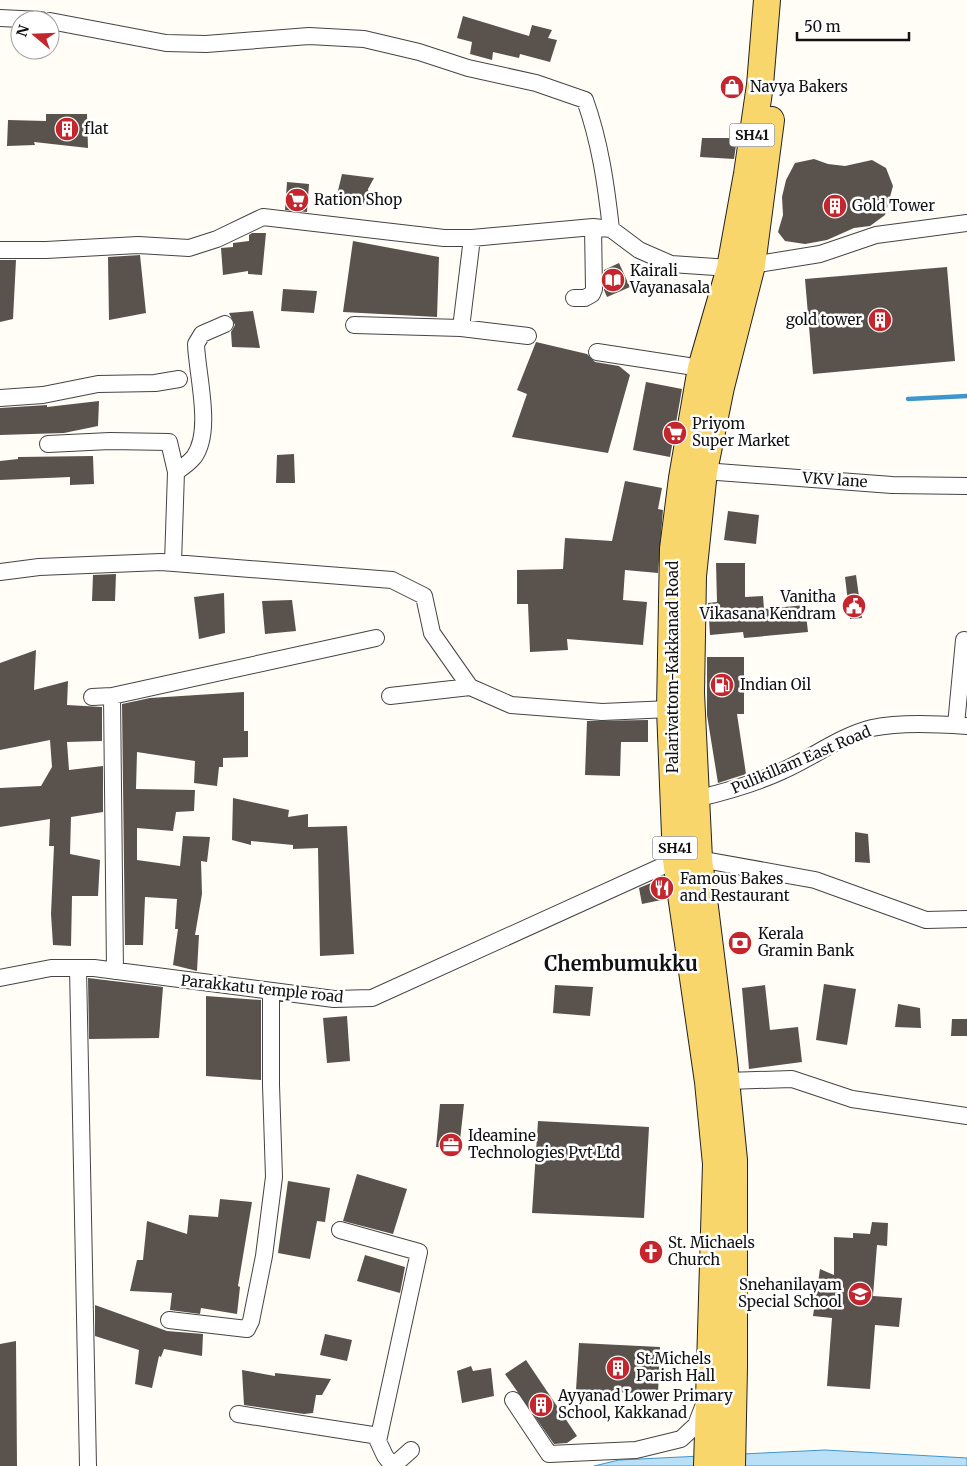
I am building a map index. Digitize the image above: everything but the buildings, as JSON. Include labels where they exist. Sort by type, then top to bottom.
[{"type":"main road","name":"Palarivattom-Kakkanad Road","points":[[707,1466],[706,1430],[710,1389],[716,1164],[687,859],[670,709],[681,676],[673,548],[682,478],[702,368],[741,267],[767,0]]},
{"type":"main road","points":[[732,1466],[734,1160],[726,1081],[687,859],[695,799],[681,676],[704,471],[721,387],[741,267],[767,162],[783,0]]},
{"type":"street","points":[[60,23],[166,43],[206,44],[308,36],[364,40],[419,52],[468,68],[536,83],[584,100],[596,130],[612,229]]},
{"type":"street","points":[[0,250],[46,250],[138,245],[189,248],[217,239],[263,217],[444,238],[472,238],[593,227],[612,229],[639,250],[671,264],[741,267],[820,254],[876,235],[967,223]]},
{"type":"street","points":[[574,298],[585,298],[592,294],[594,289],[593,227]]},
{"type":"street","points":[[461,328],[472,238]]},
{"type":"street","points":[[176,472],[193,458],[201,439],[203,417],[196,344],[202,334],[225,324]]},
{"type":"street","points":[[354,325],[461,328],[528,336]]},
{"type":"street","points":[[597,352],[702,368]]},
{"type":"street","points":[[0,398],[43,395],[98,384],[155,383],[179,379]]},
{"type":"street","points":[[48,444],[110,441],[169,442],[176,472],[173,563]]},
{"type":"street","name":"VKV lane","points":[[704,471],[892,484],[967,486]]},
{"type":"street","points":[[0,572],[39,567],[173,563],[392,580],[424,596],[432,633],[470,687]]},
{"type":"street","points":[[92,697],[112,696],[376,638]]},
{"type":"street","points":[[961,726],[964,640]]},
{"type":"street","points":[[390,696],[470,687],[511,705],[602,712],[670,709]]},
{"type":"street","points":[[112,696],[115,971]]},
{"type":"street","name":"Pulikillam East Road","points":[[695,799],[737,789],[783,771],[820,750],[870,729],[897,726],[961,726]]},
{"type":"street","points":[[687,859],[815,880],[926,920],[967,919]]},
{"type":"street","name":"Parakkatu temple road","points":[[0,978],[51,968],[78,968],[334,999],[372,998],[687,859]]},
{"type":"street","points":[[78,968],[88,1466]]},
{"type":"street","points":[[168,1320],[247,1329],[250,1321],[264,1256],[274,1177],[270,1085],[271,991]]},
{"type":"street","points":[[726,1081],[792,1079],[852,1099],[967,1116]]},
{"type":"street","points":[[340,1230],[419,1252],[378,1441],[385,1456],[393,1466],[411,1450]]},
{"type":"street","points":[[513,1400],[550,1454],[636,1450],[681,1439],[696,1425],[710,1389]]},
{"type":"street","points":[[238,1414],[379,1436]]},
{"type":"water","points":[[825,1450],[967,1458],[967,1466],[594,1466],[619,1460]]},
{"type":"waterway","points":[[908,399],[967,396]]},
{"type":"place","name":"Navya Bakers","points":[[732,87]]},
{"type":"place","name":"flat","points":[[67,129]]},
{"type":"place","name":"Ration Shop","points":[[297,200]]},
{"type":"place","name":"Gold Tower","points":[[835,206]]},
{"type":"place","name":"Kairali Vayanasala","points":[[613,280]]},
{"type":"place","name":"gold tower","points":[[880,320]]},
{"type":"place","name":"Priyom Super Market","points":[[675,433]]},
{"type":"place","name":"Vanitha Vikasana Kendram","points":[[854,606]]},
{"type":"place","name":"Indian Oil","points":[[722,685]]},
{"type":"place","name":"Famous Bakes and Restaurant","points":[[662,888]]},
{"type":"place","name":"Kerala Gramin Bank","points":[[740,943]]},
{"type":"place","name":"Ideamine Technologies Pvt Ltd","points":[[451,1145]]},
{"type":"place","name":"St. Michaels Church","points":[[651,1252]]},
{"type":"place","name":"Snehanilayam Special School","points":[[860,1294]]},
{"type":"place","name":"St.Michels Parish Hall","points":[[618,1368]]},
{"type":"place","name":"Ayyanad Lower Primary School, Kakkanad","points":[[541,1405]]},
{"type":"district","name":"Chembumukku","points":[[621,964]]}]
